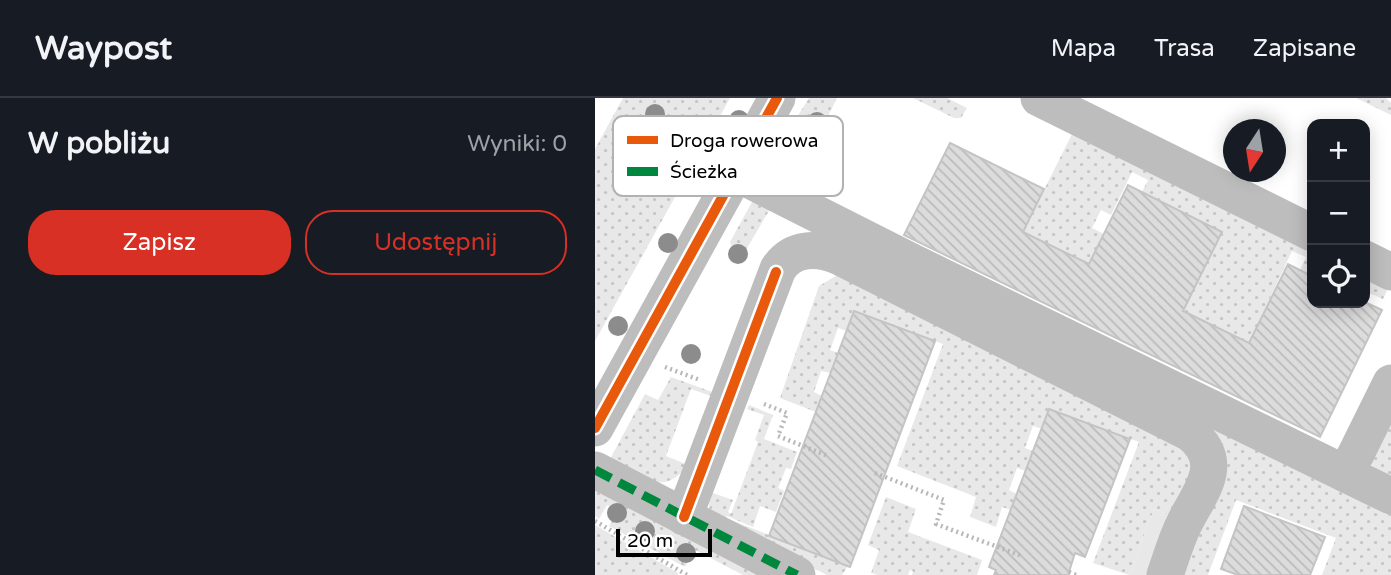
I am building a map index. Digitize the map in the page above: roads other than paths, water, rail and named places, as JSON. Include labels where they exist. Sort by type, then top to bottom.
[{"type":"street","points":[[767,116],[777,98]]},
{"type":"street","points":[[1039,98],[1307,231]]},
{"type":"street","points":[[595,428],[605,387],[722,196]]},
{"type":"street","points":[[781,196],[1391,496]]},
{"type":"street","points":[[684,517],[776,272],[789,257],[803,251],[817,250],[833,254],[1191,433],[1204,447],[1209,461],[1209,473],[1205,486],[1183,526],[1165,575]]},
{"type":"street","points":[[1370,262],[1391,272]]},
{"type":"street","points":[[1346,474],[1391,383]]},
{"type":"street","points":[[595,470],[797,575]]}]
